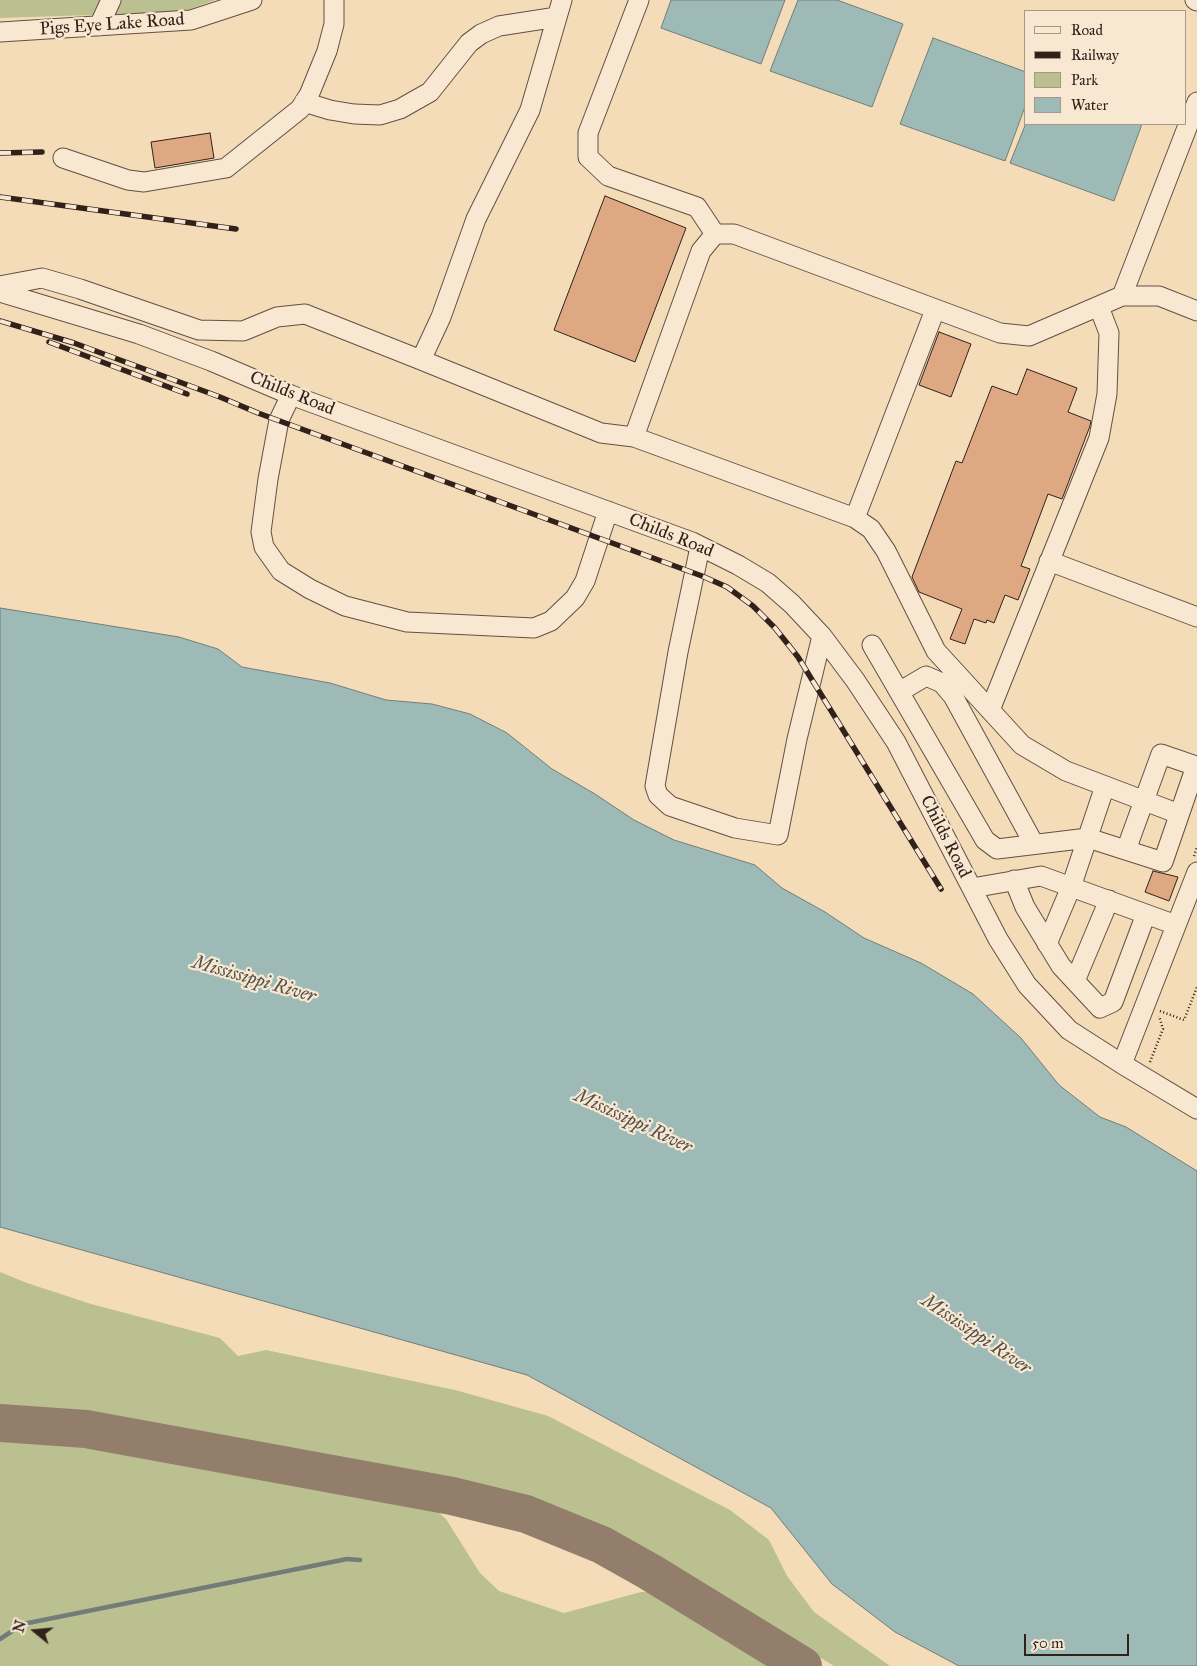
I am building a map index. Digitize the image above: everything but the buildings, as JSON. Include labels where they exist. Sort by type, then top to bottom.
[{"type":"street","points":[[99,26],[111,0]]},
{"type":"street","name":"Pigs Eye Lake Road","points":[[0,32],[192,20],[252,0]]},
{"type":"street","points":[[63,158],[128,180],[144,182],[216,171],[233,162],[300,109],[327,51],[334,24],[334,0]]},
{"type":"street","points":[[639,0],[588,133],[588,157],[608,176],[697,207],[715,234]]},
{"type":"street","points":[[304,102],[354,114],[380,115],[400,109],[430,92],[469,43],[481,34],[499,26],[559,8]]},
{"type":"street","points":[[421,360],[441,317],[476,219],[530,110],[559,8]]},
{"type":"street","points":[[1122,296],[1197,102]]},
{"type":"street","points":[[715,234],[734,234],[1000,333],[1029,336],[1099,308],[1122,296],[1159,296],[1197,311]]},
{"type":"street","points":[[634,437],[701,252],[715,234]]},
{"type":"street","points":[[0,286],[42,278],[200,330],[243,331],[277,317],[305,314],[601,433],[634,437],[855,518],[871,529],[886,551],[936,651],[1022,745],[1066,771],[1179,814]]},
{"type":"street","name":"Childs Road","points":[[0,292],[139,334],[211,361],[291,395],[608,511],[700,547],[768,583],[792,604],[822,636],[855,680],[896,742],[998,939],[1027,985],[1069,1030],[1197,1109]]},
{"type":"street","points":[[990,710],[1099,438],[1107,394],[1109,333],[1099,308]]},
{"type":"street","points":[[855,518],[935,310]]},
{"type":"street","points":[[291,395],[279,420],[265,496],[261,532],[264,547],[281,571],[310,589],[345,606],[407,622],[534,628],[551,621],[575,598],[585,581],[608,511]]},
{"type":"street","points":[[700,547],[678,652],[655,786],[658,795],[670,806],[735,828],[778,835],[797,739],[822,636]]},
{"type":"street","points":[[1049,561],[1197,617]]},
{"type":"street","points":[[872,645],[984,840],[997,849],[1088,838],[1163,862],[1196,766],[1161,754],[1126,850]]},
{"type":"street","points":[[899,692],[926,676],[942,682],[953,696],[1034,844]]},
{"type":"street","points":[[908,765],[933,750]]},
{"type":"street","points":[[1047,944],[1071,887],[1105,786]]},
{"type":"street","points":[[1122,1064],[1197,872]]},
{"type":"street","points":[[972,888],[1041,876],[1176,925]]},
{"type":"street","points":[[1014,880],[1025,907],[1061,966],[1100,1008],[1113,1002],[1146,914]]},
{"type":"street","points":[[1075,981],[1108,900]]},
{"type":"path","points":[[1144,1077],[1163,1029],[1159,1017],[1160,1011],[1184,1020],[1197,988]]},
{"type":"green space","points":[[0,0],[215,0],[182,12],[0,18]]},
{"type":"green space","points":[[0,1272],[91,1304],[220,1338],[238,1356],[266,1350],[455,1390],[548,1416],[730,1510],[769,1540],[787,1576],[814,1612],[890,1666],[834,1666],[643,1549],[601,1527],[556,1508],[499,1490],[81,1411],[0,1406]]},
{"type":"green space","points":[[0,1439],[43,1440],[91,1446],[429,1508],[437,1511],[446,1519],[480,1573],[499,1591],[564,1613],[641,1592],[648,1592],[773,1666],[0,1666]]},
{"type":"water","points":[[671,0],[785,0],[761,64],[661,28]]},
{"type":"water","points":[[798,0],[837,0],[903,24],[872,107],[770,71]]},
{"type":"water","points":[[933,38],[1024,71],[1024,109],[1005,161],[900,124]]},
{"type":"water","points":[[1025,125],[1142,125],[1114,201],[1010,163]]},
{"type":"water","name":"Mississippi River","points":[[0,608],[179,637],[218,649],[242,667],[330,683],[386,700],[432,704],[470,714],[507,733],[552,769],[634,820],[674,840],[755,865],[782,888],[825,912],[864,938],[921,963],[973,994],[1021,1038],[1059,1085],[1100,1117],[1126,1127],[1197,1171],[1197,1666],[959,1666],[895,1632],[832,1584],[771,1508],[527,1375],[0,1227]]},
{"type":"waterway","points":[[0,1639],[23,1624],[347,1559],[360,1560]]},
{"type":"taxiway","points":[[0,1423],[86,1429],[452,1496],[526,1514],[602,1545],[650,1572],[803,1666]]},
{"type":"railway","points":[[0,153],[42,152]]},
{"type":"railway","points":[[0,197],[236,229]]},
{"type":"railway","points":[[0,321],[74,343],[258,413],[702,576],[727,587],[753,606],[775,628],[798,657],[941,889]]},
{"type":"railway","points":[[49,342],[187,394]]}]
